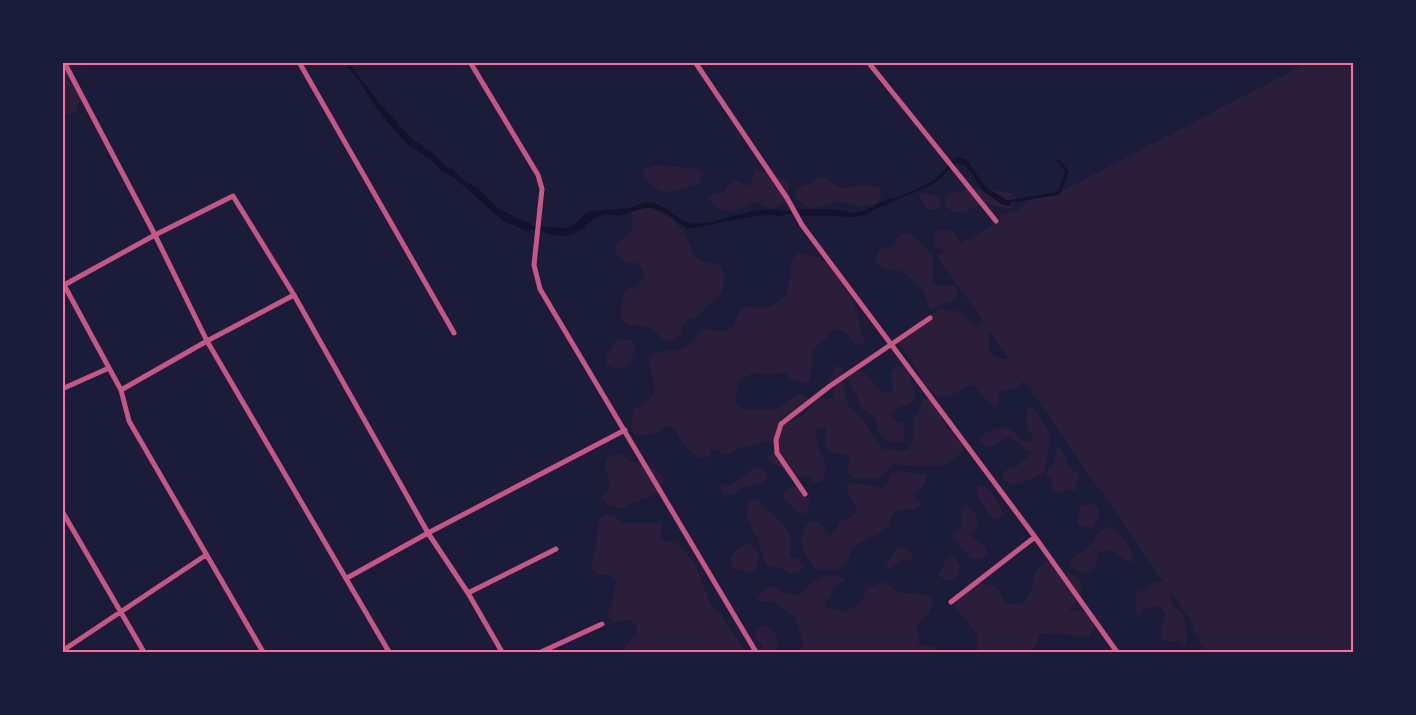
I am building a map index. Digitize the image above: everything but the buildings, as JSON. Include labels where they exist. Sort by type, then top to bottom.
[{"type":"street","points":[[64,62],[207,340],[389,652]]},
{"type":"street","points":[[299,62],[454,333]]},
{"type":"street","points":[[470,62],[538,175],[542,188],[534,265],[540,289],[756,652]]},
{"type":"street","points":[[695,62],[786,198],[802,226],[1035,537],[1117,652]]},
{"type":"street","points":[[868,62],[996,221]]},
{"type":"street","points":[[263,652],[129,421],[121,390],[63,284],[154,235],[233,196],[294,295],[428,533],[468,593],[502,652]]},
{"type":"street","points":[[121,390],[207,340],[294,295]]},
{"type":"street","points":[[805,494],[777,453],[777,435],[781,424],[830,386],[930,318]]},
{"type":"street","points":[[62,389],[109,368]]},
{"type":"street","points":[[347,578],[428,533],[625,430]]},
{"type":"street","points":[[62,512],[144,652]]},
{"type":"street","points":[[951,602],[1035,537]]},
{"type":"street","points":[[468,593],[556,549]]},
{"type":"street","points":[[62,651],[206,555]]},
{"type":"street","points":[[541,652],[602,624]]},
{"type":"shaded area","points":[[62,63],[69,63],[82,97],[75,113],[63,113]]},
{"type":"shaded area","points":[[343,63],[349,63],[379,103],[412,139],[433,153],[446,167],[453,170],[466,182],[478,188],[498,208],[518,219],[531,223],[530,232],[503,221],[455,178],[442,171],[431,160],[407,144],[380,113],[355,75]]},
{"type":"shaded area","points":[[1307,63],[1353,63],[1353,652],[1207,652],[1195,633],[1191,622],[1170,591],[1173,606],[1180,610],[1186,623],[1186,647],[1179,642],[1161,640],[1165,615],[1160,607],[1148,608],[1137,616],[1135,599],[1138,591],[1147,591],[1151,583],[1160,581],[1165,584],[1024,381],[1015,389],[1006,389],[998,392],[999,401],[996,409],[972,385],[956,393],[939,398],[925,384],[911,359],[901,348],[898,343],[938,309],[961,312],[976,326],[983,322],[937,255],[947,250],[937,248],[934,245],[934,232],[938,229],[954,231],[960,243],[1000,222],[1002,213],[1020,209],[1032,198],[1050,197]],"holes":[[[990,332],[1008,358],[1001,359],[990,352]]]},
{"type":"shaded area","points":[[957,157],[966,159],[985,187],[1010,202],[1012,206],[1003,205],[983,191],[965,165],[956,163],[930,186],[877,208],[866,215],[855,217],[801,216],[797,209],[834,209],[852,213],[864,211],[890,198],[897,198],[923,186],[935,179],[947,168],[948,162]]},
{"type":"shaded area","points":[[661,165],[697,169],[702,175],[699,184],[673,191],[660,191],[644,179],[644,170]]},
{"type":"shaded area","points":[[756,170],[774,174],[789,183],[787,202],[772,209],[755,202],[733,211],[728,211],[718,207],[705,196],[723,193],[733,179],[749,186]]},
{"type":"shaded area","points":[[820,176],[828,178],[835,186],[845,188],[864,184],[881,188],[881,196],[877,204],[871,206],[834,202],[815,208],[808,207],[796,197],[796,189],[813,182]]},
{"type":"shaded area","points":[[966,188],[999,190],[1013,194],[1017,201],[1012,208],[984,204],[959,212],[949,209],[944,203],[947,197],[953,193],[962,192]]},
{"type":"shaded area","points":[[923,192],[937,196],[940,199],[940,206],[936,209],[928,209],[920,199],[920,195]]},
{"type":"shaded area","points":[[646,202],[660,205],[685,222],[697,224],[765,210],[780,210],[785,217],[771,215],[755,216],[688,229],[662,211],[648,208],[623,215],[603,215],[573,234],[557,235],[542,231],[544,227],[567,228],[575,224],[587,212],[629,208]]},
{"type":"shaded area","points":[[641,205],[661,213],[677,224],[686,236],[699,261],[716,264],[721,268],[724,276],[722,290],[718,297],[698,317],[690,319],[682,325],[681,334],[675,341],[666,340],[647,327],[632,325],[621,320],[625,292],[644,279],[640,266],[635,263],[621,261],[616,249],[619,242],[632,228],[633,208]]},
{"type":"shaded area","points":[[905,232],[914,235],[933,257],[933,284],[955,286],[957,293],[955,300],[930,310],[923,291],[911,278],[903,272],[884,268],[876,263],[879,250],[893,245],[901,234]]},
{"type":"shaded area","points":[[797,253],[815,256],[832,265],[845,290],[851,295],[865,344],[856,345],[845,332],[838,330],[828,331],[827,339],[813,349],[811,375],[808,383],[792,380],[786,374],[777,373],[753,373],[738,382],[735,401],[740,409],[777,410],[799,394],[808,398],[806,407],[783,416],[778,423],[775,440],[725,455],[711,448],[710,456],[701,459],[678,437],[674,428],[666,426],[659,432],[651,435],[634,434],[630,426],[635,409],[646,402],[655,390],[651,374],[650,356],[685,347],[703,330],[723,331],[732,328],[739,312],[747,306],[765,307],[777,302],[787,294],[792,260]]},
{"type":"shaded area","points":[[622,339],[632,340],[636,348],[629,365],[613,368],[607,365],[606,357],[614,342]]},
{"type":"shaded area","points":[[839,366],[843,370],[842,379],[848,406],[862,418],[883,449],[901,451],[909,449],[913,440],[913,422],[923,399],[929,399],[938,404],[947,429],[961,437],[963,448],[961,452],[950,462],[940,466],[892,465],[881,478],[855,478],[847,472],[850,455],[828,452],[825,445],[826,427],[818,427],[817,442],[825,461],[825,474],[820,482],[812,482],[812,478],[809,475],[788,476],[783,469],[768,461],[767,457],[772,455],[778,444],[779,430],[781,426],[806,413],[818,400],[833,398],[835,390],[834,386],[830,384],[830,379],[835,367]]},
{"type":"shaded area","points":[[896,366],[905,367],[911,373],[910,381],[915,394],[913,402],[896,409],[890,414],[896,420],[905,423],[904,440],[894,443],[882,436],[876,428],[877,420],[863,409],[847,377],[849,369],[859,371],[870,377],[877,389],[885,393],[893,391],[891,373]]},
{"type":"shaded area","points":[[1031,407],[1051,435],[1045,470],[1043,473],[1023,483],[1012,484],[1003,478],[1002,473],[1019,464],[1033,452],[1026,451],[1011,436],[989,446],[982,444],[979,439],[981,435],[1006,427],[1014,431],[1022,440],[1030,442],[1033,439],[1026,422],[1027,409]]},
{"type":"shaded area","points":[[1057,447],[1060,448],[1068,463],[1079,476],[1075,490],[1060,492],[1050,490],[1052,482],[1047,476],[1047,471],[1053,465]]},
{"type":"shaded area","points":[[614,454],[623,455],[630,461],[648,464],[664,478],[662,486],[654,495],[624,508],[614,507],[606,503],[601,498],[611,484],[605,468],[606,459]]},
{"type":"shaded area","points":[[762,468],[768,475],[764,482],[747,486],[731,495],[723,493],[720,484],[730,485],[752,469]]},
{"type":"shaded area","points":[[899,471],[926,475],[925,484],[913,496],[922,503],[916,509],[898,510],[891,516],[891,525],[887,529],[856,545],[847,560],[840,567],[831,570],[814,569],[804,551],[801,540],[804,529],[809,522],[818,522],[830,536],[840,522],[855,514],[856,505],[847,492],[847,483],[873,485],[882,488],[889,482],[891,474]]},
{"type":"shaded area","points":[[978,484],[987,488],[1004,513],[999,519],[989,517],[984,505],[978,500],[976,493]]},
{"type":"shaded area","points":[[799,486],[810,500],[809,508],[803,515],[788,503],[783,493],[790,487]]},
{"type":"shaded area","points":[[750,499],[758,501],[786,527],[790,536],[790,556],[799,559],[805,567],[789,573],[766,565],[758,541],[748,522],[746,513]]},
{"type":"shaded area","points":[[966,505],[974,512],[978,519],[977,527],[971,535],[985,547],[988,555],[981,558],[976,559],[968,556],[953,540],[953,532],[960,529],[963,522],[961,513]]},
{"type":"shaded area","points":[[1095,505],[1099,511],[1098,520],[1093,528],[1080,526],[1077,523],[1081,506]]},
{"type":"shaded area","points":[[606,514],[615,517],[623,523],[662,523],[660,539],[677,543],[689,556],[698,571],[710,603],[723,618],[746,652],[624,652],[625,646],[637,634],[637,626],[630,620],[613,622],[607,616],[613,599],[616,581],[610,575],[601,575],[593,571],[591,563],[596,546],[599,519]]},
{"type":"shaded area","points":[[1111,526],[1129,545],[1134,562],[1125,560],[1107,549],[1099,553],[1095,570],[1083,573],[1071,568],[1071,558],[1089,546],[1098,532]]},
{"type":"shaded area","points":[[751,543],[759,554],[756,570],[743,571],[731,566],[731,558],[735,550]]},
{"type":"shaded area","points":[[904,547],[911,552],[914,561],[903,560],[889,570],[886,562],[892,557],[895,549]]},
{"type":"shaded area","points":[[952,554],[960,565],[958,573],[953,580],[945,580],[938,575],[943,568],[945,559]]},
{"type":"shaded area","points":[[1047,560],[1081,580],[1081,597],[1069,611],[1081,610],[1096,620],[1090,637],[1041,633],[1032,652],[968,652],[979,650],[976,633],[954,606],[964,592],[978,582],[997,587],[1005,603],[1023,605],[1032,590],[1034,573]]},
{"type":"shaded area","points":[[828,575],[845,578],[833,590],[825,606],[843,612],[860,604],[867,588],[884,582],[899,592],[934,596],[929,613],[917,627],[919,644],[936,647],[937,652],[801,652],[803,642],[795,617],[774,602],[757,601],[761,592],[768,587],[776,587],[784,593],[800,595],[812,582]]},
{"type":"shaded area","points":[[761,626],[771,627],[773,630],[777,639],[778,652],[760,652],[763,645],[754,636]]},
{"type":"waterway","points":[[1007,202],[1059,193],[1067,172],[1059,161]]},
{"type":"waterway","points":[[779,213],[796,212]]},
{"type":"waterway","points":[[528,227],[546,229]]}]
